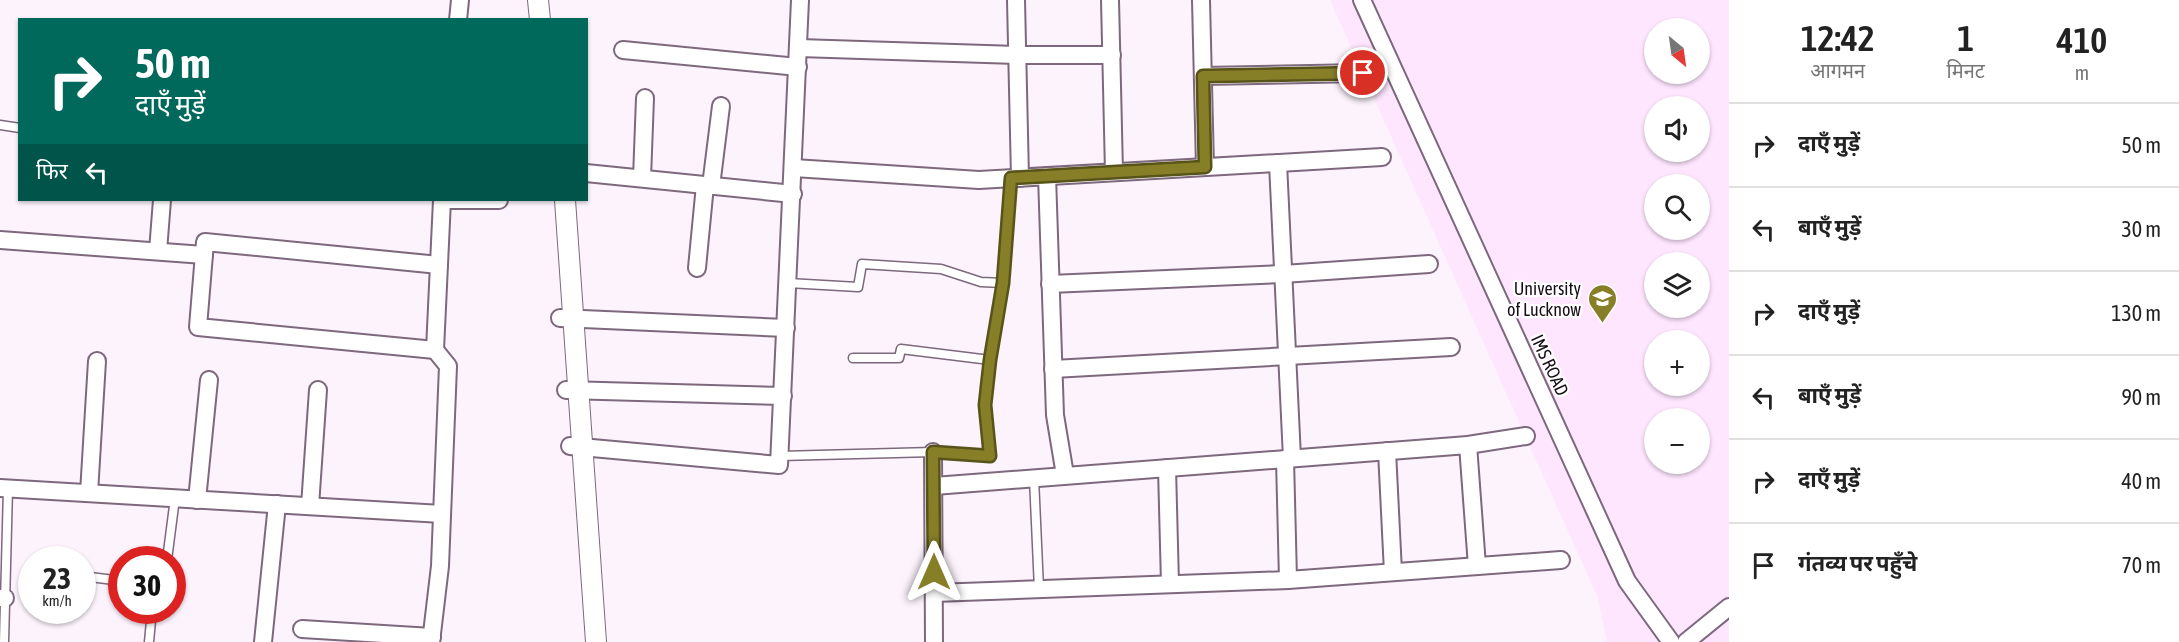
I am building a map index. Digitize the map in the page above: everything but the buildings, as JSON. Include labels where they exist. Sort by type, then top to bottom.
[{"type":"street","points":[[458,18],[460,0]]},
{"type":"street","points":[[538,0],[540,18]]},
{"type":"street","points":[[551,0],[553,18]]},
{"type":"street","points":[[576,446],[779,465],[800,0]]},
{"type":"street","points":[[1015,178],[1016,0]]},
{"type":"street","points":[[1110,0],[1114,172]]},
{"type":"street","points":[[1201,0],[1205,167]]},
{"type":"street","name":"IMS ROAD","points":[[1362,0],[1627,580],[1671,642]]},
{"type":"street","points":[[799,48],[1017,56],[1112,55]]},
{"type":"street","points":[[623,50],[798,68]]},
{"type":"street","points":[[1203,76],[1363,73]]},
{"type":"street","points":[[642,178],[645,98]]},
{"type":"street","points":[[697,268],[721,106]]},
{"type":"street","points":[[794,168],[979,180],[1382,158]]},
{"type":"street","points":[[1278,163],[1287,356],[1288,580]]},
{"type":"street","points":[[588,173],[793,194]]},
{"type":"street","points":[[1047,176],[1055,414],[1065,476]]},
{"type":"street","points":[[158,251],[162,201]]},
{"type":"street","points":[[302,629],[432,639],[440,566],[448,366],[435,350],[442,201]]},
{"type":"street","points":[[552,201],[567,317]]},
{"type":"street","points":[[565,201],[567,317],[572,391],[596,642]]},
{"type":"street","points":[[0,240],[204,255]]},
{"type":"street","points":[[435,350],[198,327],[205,242],[439,265]]},
{"type":"street","points":[[1050,284],[1283,274],[1429,264]]},
{"type":"street","points":[[567,317],[786,327]]},
{"type":"street","points":[[1053,369],[1451,347]]},
{"type":"street","points":[[89,493],[97,362]]},
{"type":"street","points":[[197,500],[209,381]]},
{"type":"street","points":[[310,506],[318,390]]},
{"type":"street","points":[[572,391],[783,396]]},
{"type":"street","points":[[934,486],[1468,445],[1526,436]]},
{"type":"street","points":[[1468,445],[1478,566]]},
{"type":"street","points":[[576,446],[583,642]]},
{"type":"street","points":[[1387,451],[1393,572]]},
{"type":"street","points":[[933,452],[934,642]]},
{"type":"street","points":[[1167,468],[1170,584]]},
{"type":"street","points":[[4,488],[442,514]]},
{"type":"street","points":[[263,642],[277,504]]},
{"type":"street","points":[[934,593],[1288,580],[1561,560]]},
{"type":"street","points":[[1686,642],[1729,607]]},
{"type":"lane","points":[[0,125],[18,128]]},
{"type":"lane","points":[[780,456],[933,452],[990,456],[985,405],[1003,283],[1015,178]]},
{"type":"lane","points":[[788,283],[858,287],[862,264],[941,269],[981,282],[1003,283]]},
{"type":"lane","points":[[853,358],[899,358],[901,349],[990,360]]},
{"type":"lane","points":[[1034,478],[1039,589]]},
{"type":"lane","points":[[4,488],[2,598],[4,642]]},
{"type":"lane","points":[[169,546],[176,498]]},
{"type":"lane","points":[[149,642],[151,624]]},
{"type":"shaded area","name":"University of Lucknow","points":[[1330,0],[1729,0],[1729,642],[1607,642],[1598,598]]},
{"type":"place","name":"University of Lucknow","points":[[1602,324]]},
{"type":"route","points":[[934,572],[933,452],[990,456],[985,405],[1003,283],[1011,178],[1205,167],[1203,76],[1363,73]]}]
